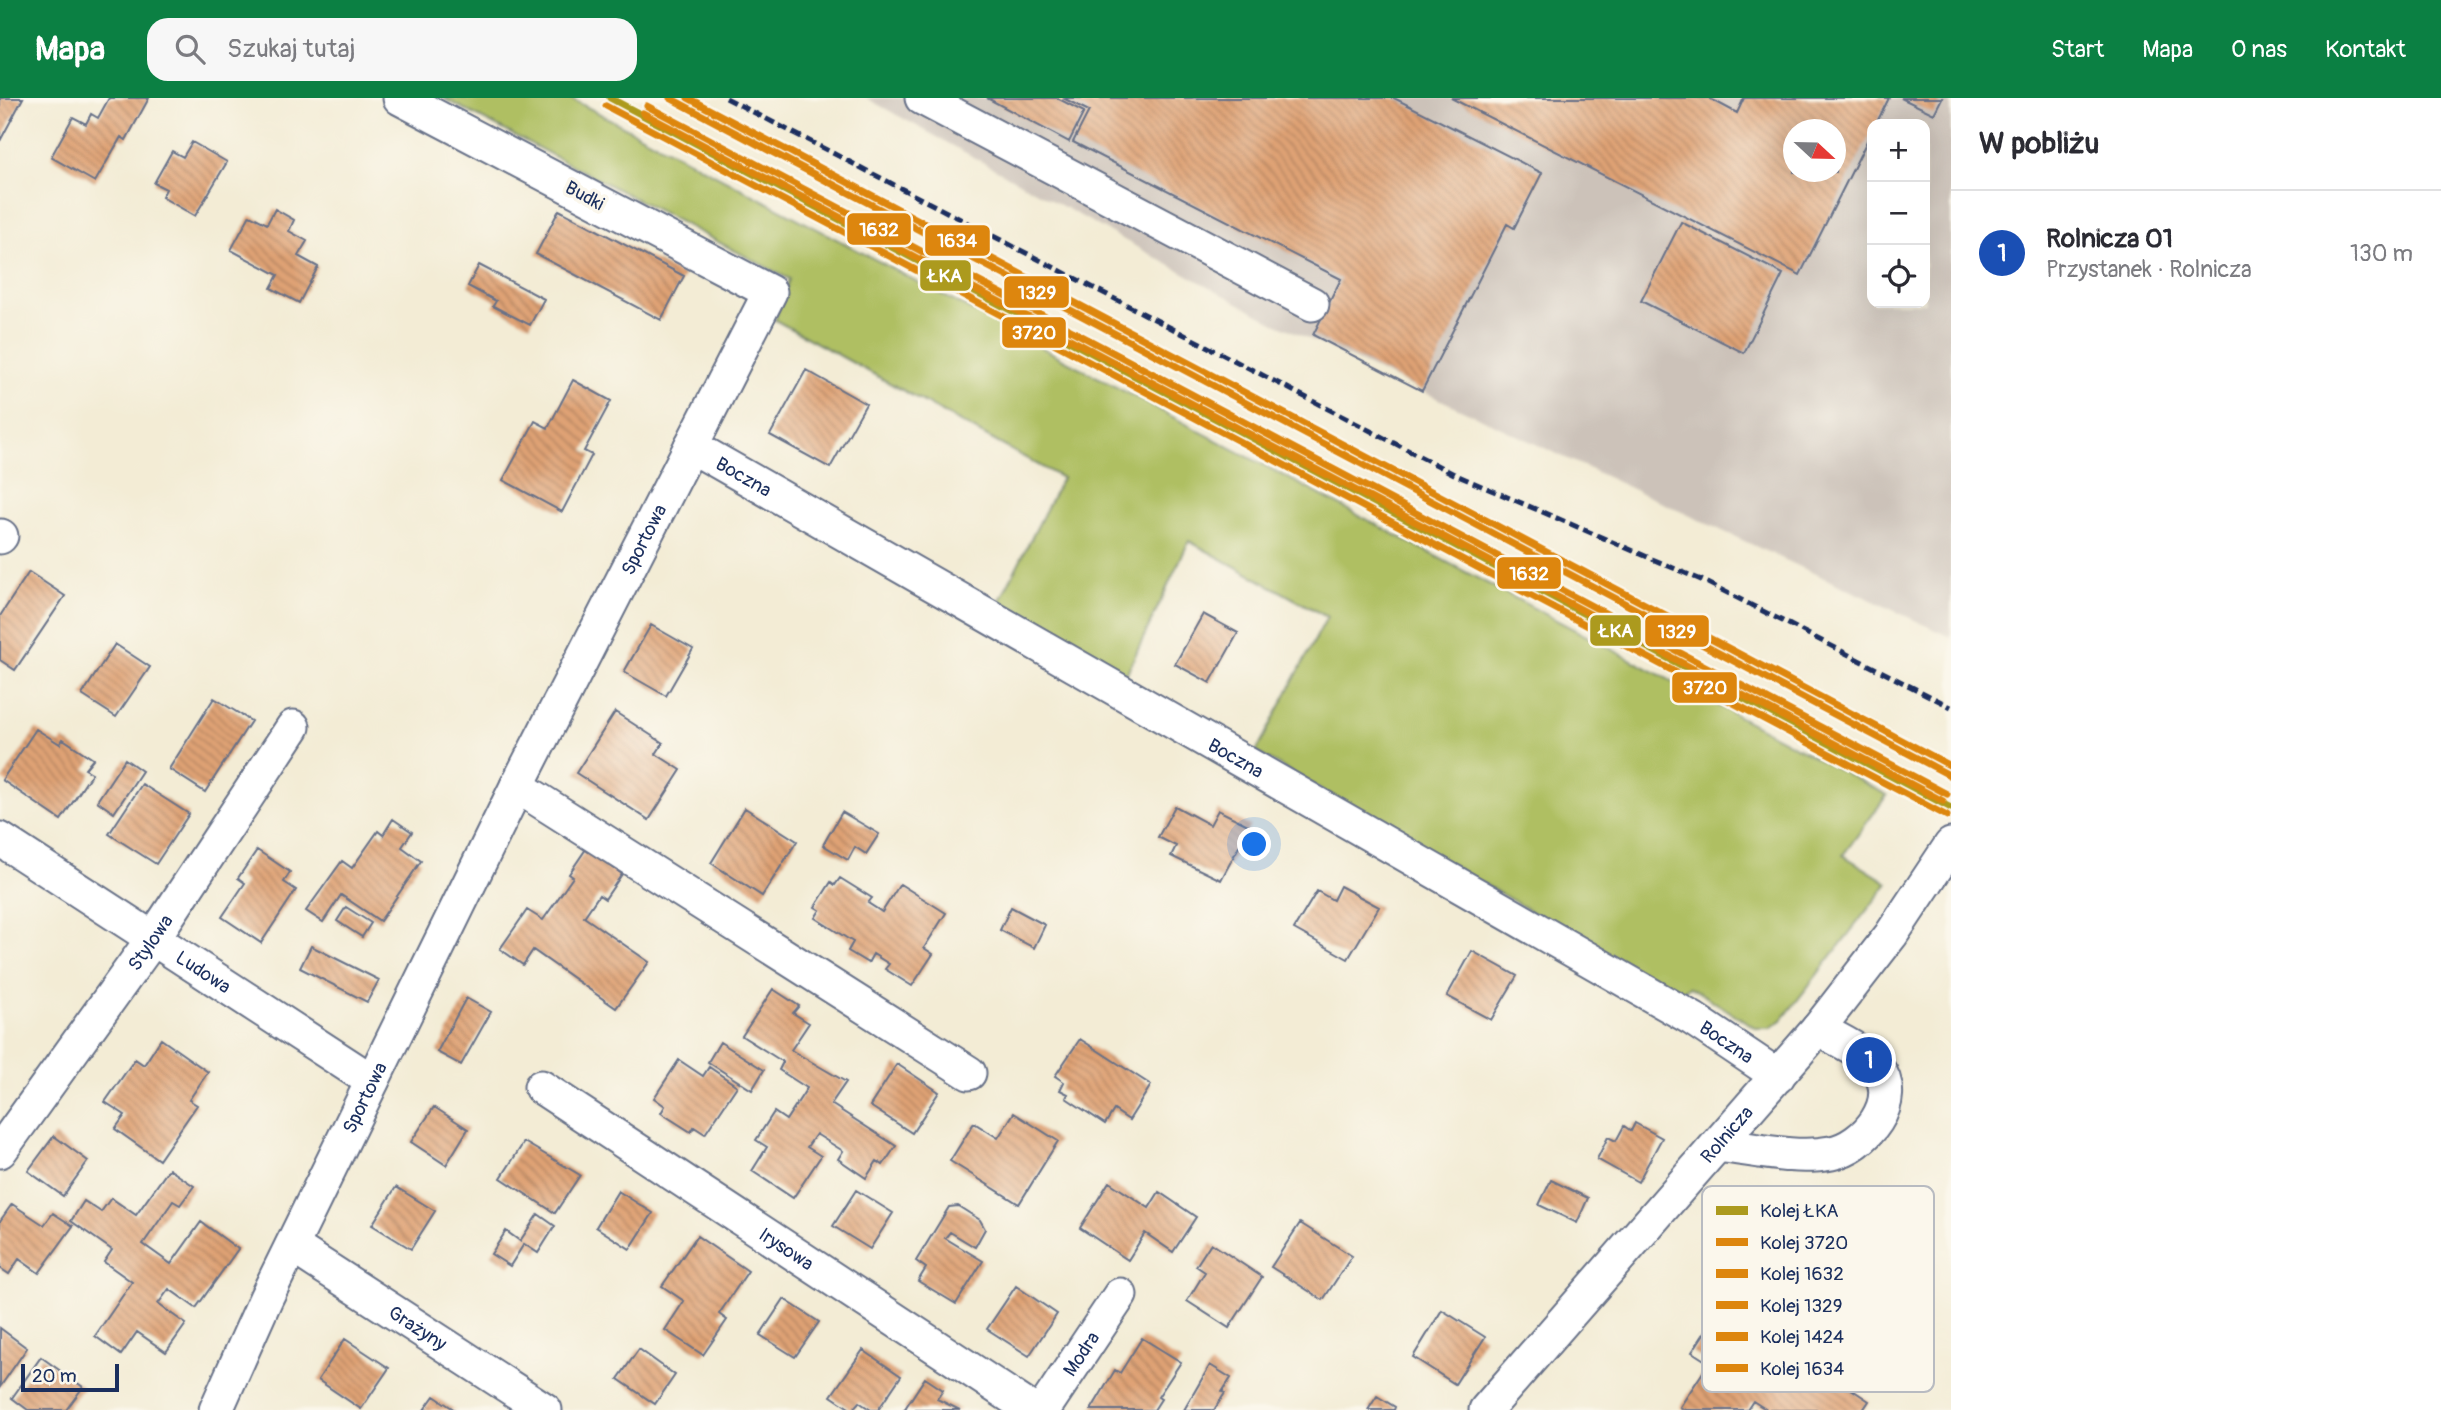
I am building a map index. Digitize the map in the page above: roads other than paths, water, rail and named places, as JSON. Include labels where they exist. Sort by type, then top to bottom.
[{"type":"street","name":"Budki","points":[[400,98],[770,292]]},
{"type":"street","points":[[922,98],[1312,304]]},
{"type":"street","name":"Sportowa","points":[[216,1410],[292,1246],[517,786],[770,292]]},
{"type":"street","name":"Boczna","points":[[691,446],[1693,1019],[1778,1076]]},
{"type":"street","name":"Stylowa","points":[[0,1151],[152,940],[293,727]]},
{"type":"street","points":[[517,786],[969,1073]]},
{"type":"street","name":"Ludowa","points":[[0,839],[372,1081]]},
{"type":"street","name":"Rolnicza","points":[[1486,1410],[1818,1028],[1891,935],[1951,845]]},
{"type":"street","points":[[1718,1145],[1783,1153],[1833,1153],[1861,1139],[1873,1126],[1881,1112],[1885,1096],[1878,1070],[1849,1046],[1818,1028]]},
{"type":"street","name":"Irysowa","points":[[541,1087],[1032,1410]]},
{"type":"street","name":"Grażyny","points":[[292,1246],[545,1410]]},
{"type":"street","name":"Modra","points":[[1043,1410],[1120,1295]]},
{"type":"railway","points":[[726,98],[1456,475],[1706,582],[1951,707]]},
{"type":"rail line","name":"ŁKA","points":[[610,98],[1951,808]]},
{"type":"rail line","name":"1329","points":[[670,98],[1951,776]]},
{"type":"rail line","name":"1634","points":[[688,98],[1951,766]]},
{"type":"rail line","name":"3720","points":[[606,106],[1947,816]]},
{"type":"rail line","name":"1632","points":[[647,106],[1947,794]]},
{"type":"rail line","name":"1424","points":[[643,113],[1943,801]]},
{"type":"place","name":"Rolnicza 01","points":[[1869,1060]]}]
